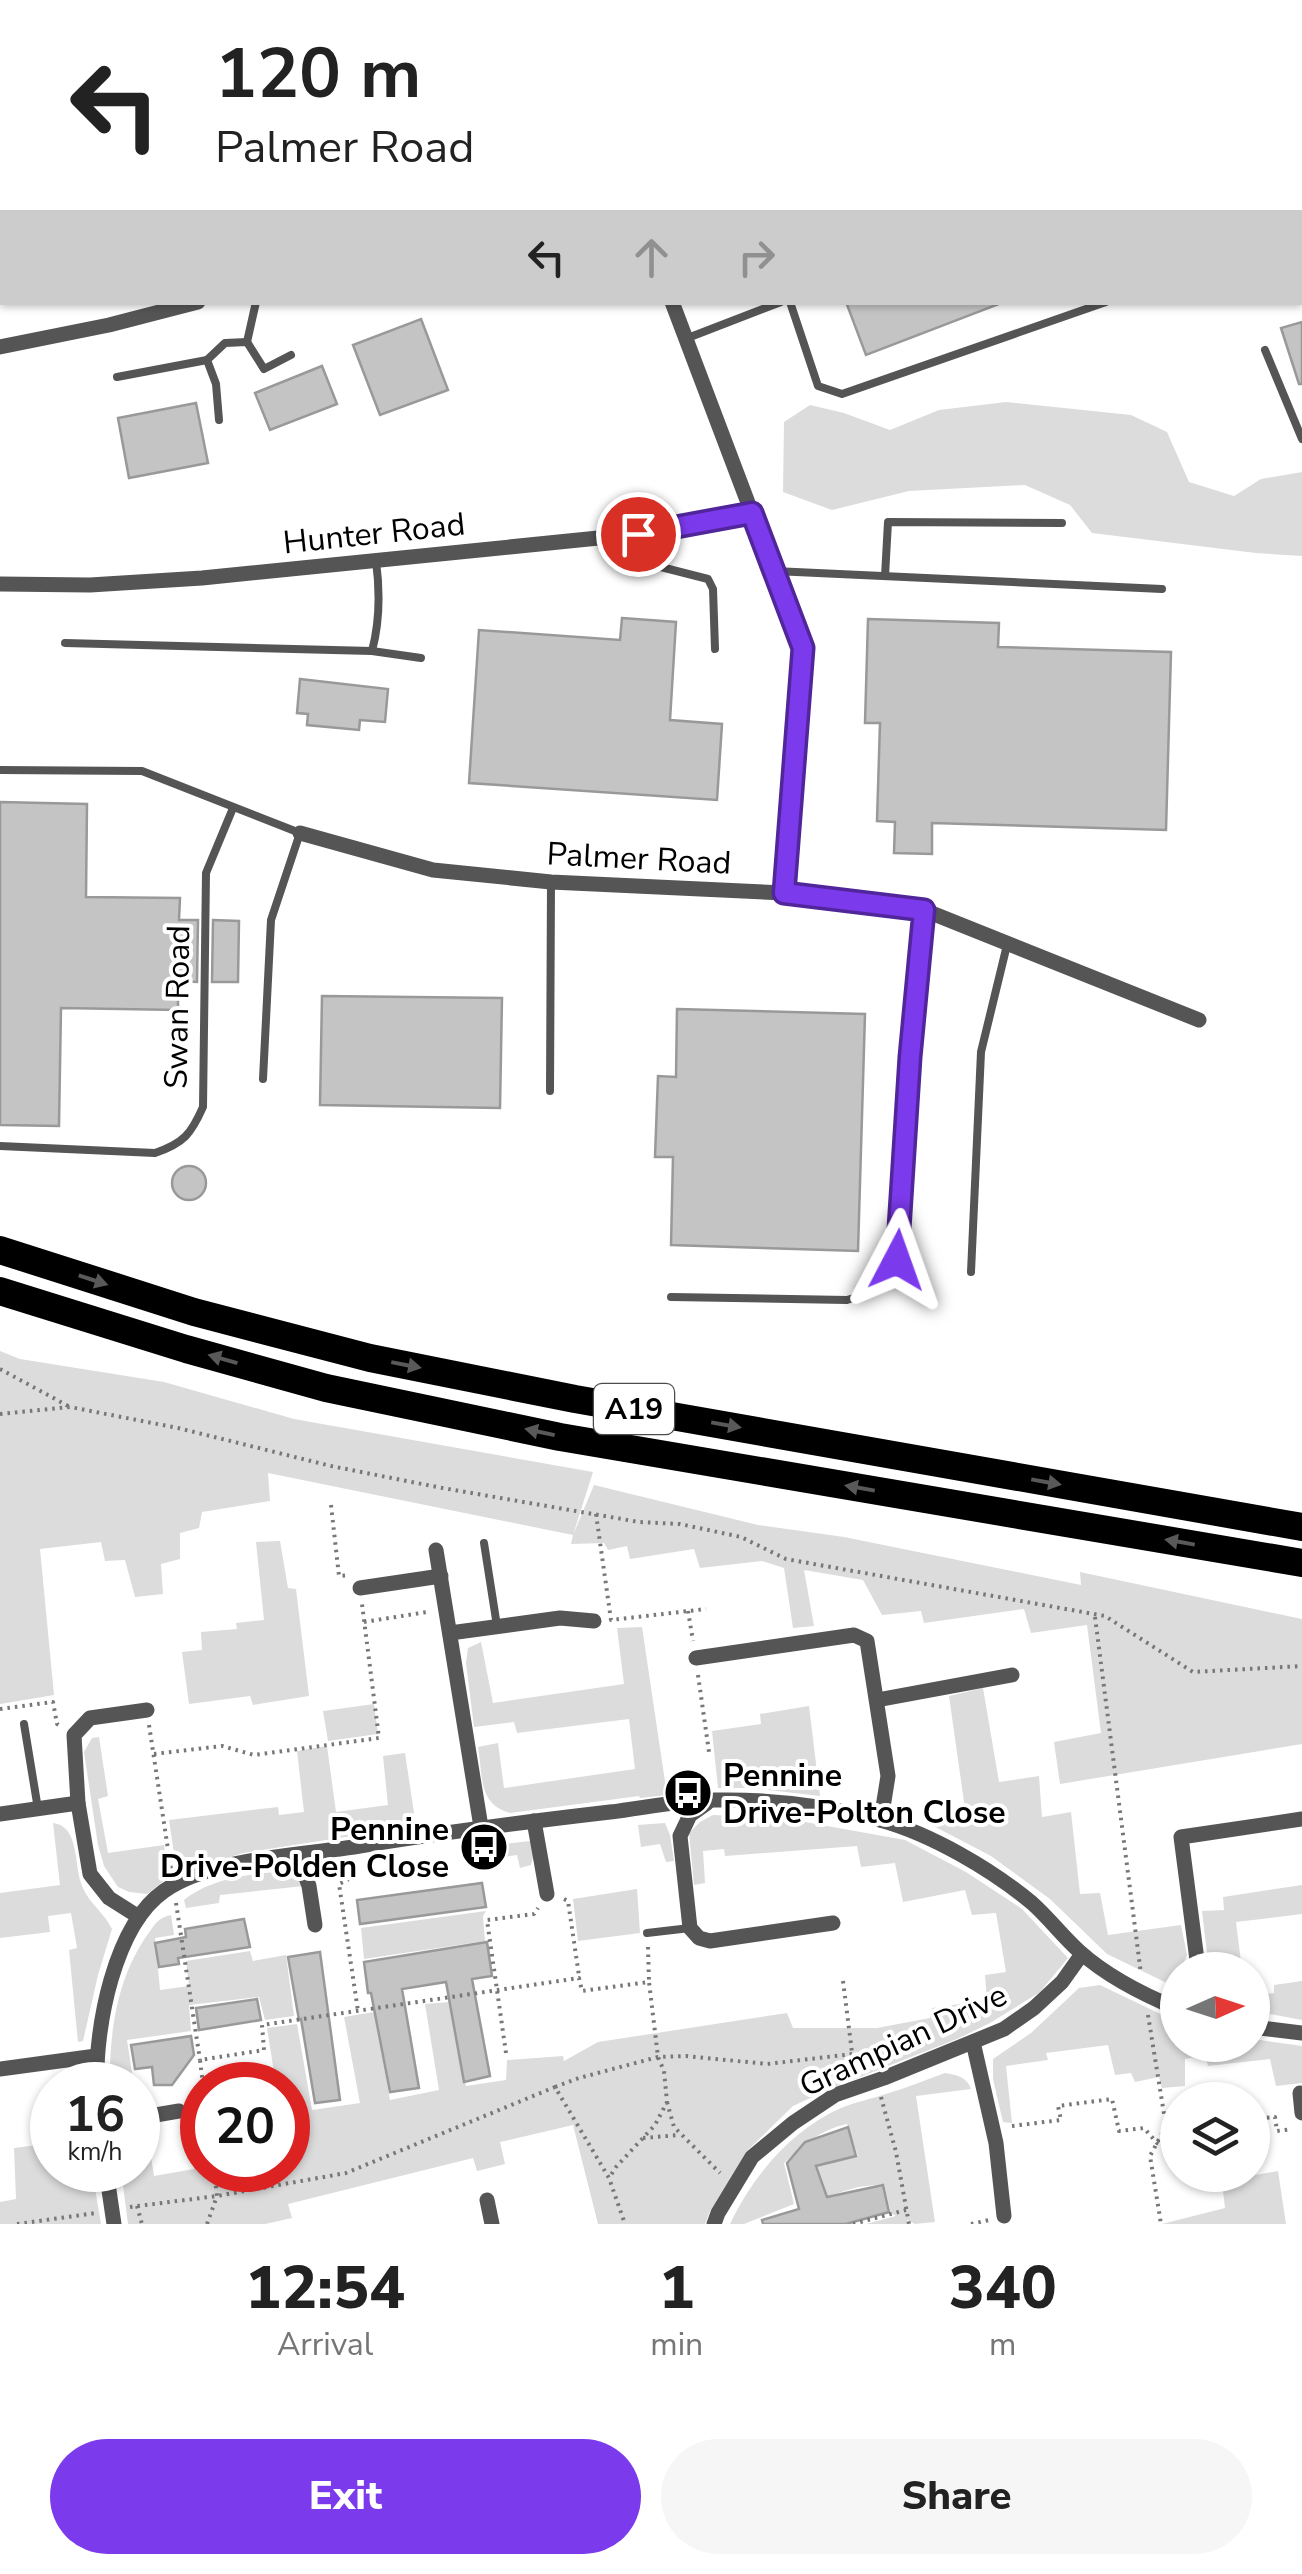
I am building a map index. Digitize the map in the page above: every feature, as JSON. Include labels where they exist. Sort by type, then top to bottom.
[{"type":"highway","name":"A19","points":[[0,1250],[194,1312],[370,1358],[1294,1525]]},
{"type":"highway","name":"A19","points":[[0,1291],[186,1349],[345,1392],[560,1437],[1294,1562]]},
{"type":"street","points":[[0,347],[187,305]]},
{"type":"street","points":[[673,305],[803,648],[784,893]]},
{"type":"street","name":"Hunter Road","points":[[0,584],[128,583],[376,560],[638,534],[752,513]]},
{"type":"street","name":"Palmer Road","points":[[300,833],[432,870],[551,882],[784,893],[924,910],[1200,1020]]},
{"type":"street","points":[[436,1550],[481,1827]]},
{"type":"street","points":[[360,1588],[440,1576]]},
{"type":"street","points":[[450,1633],[560,1618],[594,1622]]},
{"type":"street","points":[[696,1658],[854,1635],[867,1641],[888,1776],[881,1820]]},
{"type":"street","points":[[876,1700],[1012,1676]]},
{"type":"street","points":[[139,1916],[109,1898],[90,1874],[78,1803],[74,1735],[90,1718],[148,1710]]},
{"type":"street","points":[[711,1800],[690,1815],[680,1836],[690,1928],[698,1938],[710,1941],[834,1923]]},
{"type":"street","points":[[96,2062],[100,2019],[123,1947],[139,1916],[162,1892],[188,1878],[238,1864],[481,1827],[711,1800],[798,1804],[881,1820],[933,1841],[984,1869],[1032,1904],[1082,1954],[1160,2001]]},
{"type":"street","points":[[0,1814],[78,1803]]},
{"type":"street","points":[[1196,1952],[1181,1837],[1302,1819]]},
{"type":"street","points":[[534,1820],[547,1894]]},
{"type":"street","points":[[298,1855],[309,1886],[315,1925]]},
{"type":"street","name":"Grampian Drive","points":[[714,2224],[752,2157],[793,2122],[835,2096],[1004,2028],[1062,1982],[1082,1954]]},
{"type":"street","points":[[1270,2029],[1302,2033]]},
{"type":"street","points":[[972,2042],[993,2128],[1004,2216]]},
{"type":"street","points":[[0,2069],[96,2056]]},
{"type":"street","points":[[1300,2093],[1302,2113]]},
{"type":"street","points":[[160,2114],[179,2111]]},
{"type":"street","points":[[109,2192],[113,2217]]},
{"type":"street","points":[[488,2200],[492,2224]]},
{"type":"lane","points":[[255,305],[247,342],[264,369],[291,355]]},
{"type":"lane","points":[[685,339],[773,305]]},
{"type":"lane","points":[[791,305],[818,386],[842,394],[1097,305]]},
{"type":"lane","points":[[117,377],[206,360],[225,342],[247,342]]},
{"type":"lane","points":[[1265,350],[1302,438]]},
{"type":"lane","points":[[206,360],[216,384],[220,420]]},
{"type":"lane","points":[[885,576],[888,522],[1062,523]]},
{"type":"lane","points":[[638,534],[647,558],[656,566],[708,579],[713,589],[715,649]]},
{"type":"lane","points":[[372,651],[378,614],[376,560]]},
{"type":"lane","points":[[774,572],[1162,588]]},
{"type":"lane","points":[[65,644],[372,651],[421,658]]},
{"type":"lane","points":[[0,770],[142,771],[300,833],[270,920],[264,1079]]},
{"type":"lane","name":"Swan Road","points":[[0,1146],[155,1153],[178,1146],[194,1127],[203,1107],[206,874],[233,808]]},
{"type":"lane","points":[[550,1092],[551,882]]},
{"type":"lane","points":[[671,1297],[846,1300],[876,1291],[897,1260],[924,910]]},
{"type":"lane","points":[[971,1272],[981,1052],[1007,945]]},
{"type":"lane","points":[[484,1544],[498,1626]]},
{"type":"lane","points":[[24,1724],[38,1809]]},
{"type":"lane","points":[[648,1933],[690,1928]]},
{"type":"path","points":[[0,1369],[70,1408]]},
{"type":"path","points":[[0,1414],[70,1408],[194,1432],[331,1466],[741,1537],[786,1559],[1105,1616],[1193,1672],[1302,1666]]},
{"type":"path","points":[[154,1754],[222,1746],[254,1755],[379,1738],[358,1574],[339,1576],[331,1505]]},
{"type":"path","points":[[596,1514],[611,1620],[706,1609]]},
{"type":"path","points":[[364,1622],[446,1608]]},
{"type":"path","points":[[688,1611],[709,1752]]},
{"type":"path","points":[[1095,1614],[1141,1974]]},
{"type":"path","points":[[0,1710],[53,1702],[57,1724],[74,1735]]},
{"type":"path","points":[[148,1710],[200,2060],[264,2050],[262,2025],[579,1978]]},
{"type":"path","points":[[341,1849],[349,1879],[339,1884],[358,2011]]},
{"type":"path","points":[[506,2053],[486,1920],[534,1914],[547,1894],[568,1901],[582,1991],[649,1982]]},
{"type":"path","points":[[648,1933],[658,2057],[674,2127],[720,2173]]},
{"type":"path","points":[[843,1981],[854,2068]]},
{"type":"path","points":[[1147,2008],[1166,2126],[1150,2156],[1161,2224]]},
{"type":"path","points":[[17,2224],[113,2217],[137,2206],[346,2173],[579,2078],[658,2057],[767,2064],[852,2054]]},
{"type":"path","points":[[555,2087],[610,2178],[626,2224]]},
{"type":"path","points":[[880,2092],[909,2224]]},
{"type":"path","points":[[993,2128],[1061,2120],[1058,2106],[1112,2098],[1119,2131],[1144,2128],[1160,2144]]},
{"type":"path","points":[[610,2178],[654,2125],[667,2102]]},
{"type":"path","points":[[1270,2117],[1275,2117],[1277,2131],[1302,2128]]},
{"type":"path","points":[[644,2138],[681,2134]]},
{"type":"path","points":[[207,2224],[217,2192]]},
{"type":"path","points":[[137,2206],[142,2224]]},
{"type":"path","points":[[853,2224],[906,2210]]},
{"type":"shaded area","points":[[1006,402],[1131,415],[1167,432],[1189,482],[1234,496],[1261,479],[1302,472],[1302,556],[1092,533],[1070,505],[1025,485],[909,491],[832,510],[783,492],[784,422],[810,405],[890,430],[939,410]]},
{"type":"shaded area","points":[[0,1351],[20,1359],[164,1382],[294,1419],[593,1472],[573,1535],[268,1473],[270,1501],[202,1512],[199,1528],[180,1533],[180,1559],[161,1564],[163,1594],[135,1597],[125,1560],[105,1561],[101,1542],[40,1549],[54,1695],[0,1704]]},
{"type":"shaded area","points":[[594,1485],[758,1525],[844,1537],[1081,1585],[1080,1572],[1302,1619],[1302,1744],[1060,1784],[1054,1742],[1101,1733],[1087,1625],[1031,1633],[1024,1609],[924,1623],[921,1611],[882,1615],[863,1580],[804,1570],[814,1626],[793,1628],[784,1568],[762,1561],[700,1568],[694,1549],[630,1559],[627,1546],[608,1550],[604,1543],[571,1544]]},
{"type":"shaded area","points":[[280,1541],[288,1588],[296,1589],[309,1696],[253,1705],[250,1696],[189,1704],[182,1652],[202,1650],[201,1632],[237,1629],[236,1623],[264,1620],[256,1542]]},
{"type":"shaded area","points":[[642,1627],[667,1795],[510,1813],[492,1803],[484,1788],[478,1747],[498,1743],[504,1788],[635,1769],[629,1719],[517,1733],[514,1722],[474,1727],[466,1663],[468,1648],[481,1642],[493,1703],[624,1684],[617,1628]]},
{"type":"shaded area","points":[[983,1688],[999,1782],[1039,1776],[1042,1817],[1071,1812],[1080,1894],[1100,1893],[1108,1935],[1181,1925],[1186,1952],[1160,1952],[1160,1980],[1107,1954],[1050,1899],[991,1856],[922,1820],[965,1809],[949,1696]]},
{"type":"shaded area","points":[[374,1704],[378,1734],[328,1741],[323,1711]]},
{"type":"shaded area","points":[[809,1706],[820,1796],[718,1788],[712,1731],[761,1724],[760,1714]]},
{"type":"shaded area","points":[[99,1737],[108,1796],[98,1799],[108,1853],[164,1845],[169,1877],[147,1894],[118,1887],[104,1866],[84,1752],[92,1738]]},
{"type":"shaded area","points":[[327,1746],[336,1812],[388,1805],[383,1756],[405,1753],[416,1826],[243,1853],[177,1874],[169,1820],[278,1807],[279,1815],[304,1812],[297,1751]]},
{"type":"shaded area","points":[[713,1815],[783,1818],[905,1840],[966,1872],[1022,1909],[1068,1958],[1040,1992],[990,2023],[793,2106],[747,2151],[705,2224],[598,2224],[573,2125],[500,2142],[505,2164],[477,2171],[473,2158],[288,2204],[292,2218],[265,2224],[128,2224],[124,2192],[160,2192],[160,2175],[180,2171],[180,2192],[310,2192],[310,2099],[312,2110],[360,2103],[344,2017],[374,2012],[390,2100],[439,2090],[425,2004],[449,2002],[466,2086],[506,2080],[507,2060],[563,2056],[564,2061],[598,2042],[787,2013],[793,2028],[877,2028],[930,2018],[932,2008],[987,2000],[985,1975],[1006,1972],[996,1913],[972,1915],[965,1890],[903,1902],[895,1863],[861,1867],[857,1846],[725,1856],[724,1849],[703,1851],[705,1883],[694,1885],[689,1833]]},
{"type":"shaded area","points":[[53,1823],[71,1838],[84,1890],[112,1929],[83,2041],[78,2042],[69,1950],[77,1948],[71,1913],[48,1916],[50,1932],[0,1938],[0,1893],[60,1885]]},
{"type":"shaded area","points":[[665,1823],[674,1861],[666,1862],[660,1844],[641,1847],[638,1825]]},
{"type":"shaded area","points":[[530,1841],[535,1850],[531,1865],[520,1868],[517,1855],[481,1860],[479,1847]]},
{"type":"shaded area","points":[[284,1871],[301,1879],[304,1886],[220,1895],[219,1903],[186,1908],[184,1900],[219,1882]]},
{"type":"shaded area","points":[[1302,1885],[1302,1914],[1236,1922],[1240,1952],[1207,1952],[1202,1911],[1224,1910],[1223,1897]]},
{"type":"shaded area","points":[[637,1889],[640,1933],[578,1941],[573,1899]]},
{"type":"shaded area","points":[[486,1911],[485,1941],[364,1959],[361,1928]]},
{"type":"shaded area","points":[[171,1915],[174,1935],[155,1938],[160,1990],[189,1986],[186,1961],[250,1951],[253,1961],[286,1955],[294,2016],[265,2020],[259,1997],[189,2005],[191,2031],[127,2040],[130,2062],[111,2062],[113,2026],[122,1987],[137,1951],[160,1919]]},
{"type":"shaded area","points":[[1302,1981],[1302,2020],[1270,2014],[1274,1985]]},
{"type":"shaded area","points":[[1100,1985],[1160,2014],[1160,2062],[1185,2062],[1185,2082],[1160,2082],[1159,2077],[1135,2082],[1131,2073],[1115,2075],[1108,2045],[1046,2053],[1048,2060],[1006,2066],[1012,2123],[1003,2122],[993,2079],[993,2059],[1031,2033],[1079,1988]]},
{"type":"shaded area","points":[[297,2024],[304,2062],[272,2062],[267,2028]]},
{"type":"shaded area","points":[[1270,2041],[1302,2046],[1302,2083],[1276,2086]]},
{"type":"shaded area","points":[[1207,2062],[1243,2062],[1208,2066]]},
{"type":"shaded area","points":[[945,2073],[964,2079],[971,2089],[916,2096],[935,2222],[866,2224],[896,2216],[891,2213],[884,2184],[828,2196],[818,2167],[858,2156],[847,2124],[813,2139],[784,2163],[794,2204],[744,2224],[730,2224],[775,2156],[823,2117]]},
{"type":"shaded area","points":[[30,2146],[30,2192],[96,2192],[101,2224],[0,2224],[0,2202],[16,2199],[14,2148]]},
{"type":"shaded area","points":[[1278,2171],[1286,2224],[1162,2224],[1225,2208],[1223,2192],[1270,2192],[1270,2172]]},
{"type":"building","points":[[847,305],[996,305],[866,355]]},
{"type":"building","points":[[421,319],[448,390],[380,415],[353,345]]},
{"type":"building","points":[[1302,322],[1302,384],[1299,384],[1281,328]]},
{"type":"building","points":[[322,366],[337,404],[270,430],[255,393]]},
{"type":"building","points":[[196,403],[208,463],[129,478],[118,418]]},
{"type":"building","points":[[622,618],[676,622],[670,720],[722,724],[717,800],[469,783],[479,630],[620,640]]},
{"type":"building","points":[[868,619],[999,623],[998,647],[1171,652],[1166,830],[932,823],[932,854],[894,853],[895,822],[877,821],[880,723],[865,723]]},
{"type":"building","points":[[300,679],[388,689],[385,722],[360,720],[359,730],[307,725],[308,714],[297,713]]},
{"type":"building","points":[[0,802],[87,804],[86,897],[180,898],[179,920],[198,920],[197,982],[178,981],[178,1010],[61,1008],[59,1126],[0,1125]]},
{"type":"building","points":[[213,920],[239,921],[238,982],[212,982]]},
{"type":"building","points":[[322,996],[502,998],[500,1108],[320,1105]]},
{"type":"building","points":[[677,1009],[865,1014],[858,1251],[671,1245],[673,1157],[655,1157],[658,1076],[676,1077]]},
{"type":"building","points":[[189,1166],[201,1171],[206,1183],[201,1195],[189,1200],[177,1195],[172,1183],[177,1171]]},
{"type":"building","points":[[482,1883],[486,1907],[360,1924],[357,1900]]},
{"type":"building","points":[[244,1919],[250,1947],[178,1958],[179,1964],[159,1967],[155,1943],[186,1937],[185,1929]]},
{"type":"building","points":[[487,1942],[492,1976],[472,1979],[490,2076],[464,2082],[446,1982],[402,1989],[419,2088],[390,2092],[364,1962]]},
{"type":"building","points":[[320,1952],[340,2100],[315,2103],[288,1957]]},
{"type":"building","points":[[257,1999],[261,2020],[199,2030],[196,2008]]},
{"type":"building","points":[[191,2036],[194,2055],[189,2062],[180,2062],[180,2074],[172,2085],[160,2085],[160,2062],[134,2062],[131,2045]]},
{"type":"building","points":[[848,2127],[856,2156],[816,2166],[827,2197],[883,2185],[889,2212],[846,2224],[763,2224],[762,2220],[799,2209],[787,2163],[805,2142]]},
{"type":"place","name":"Pennine Drive-Polton Close","points":[[688,1793]]},
{"type":"place","name":"Pennine Drive-Polden Close","points":[[484,1847]]},
{"type":"route","points":[[638,534],[752,513],[803,648],[784,893],[924,910],[897,1260]]}]
